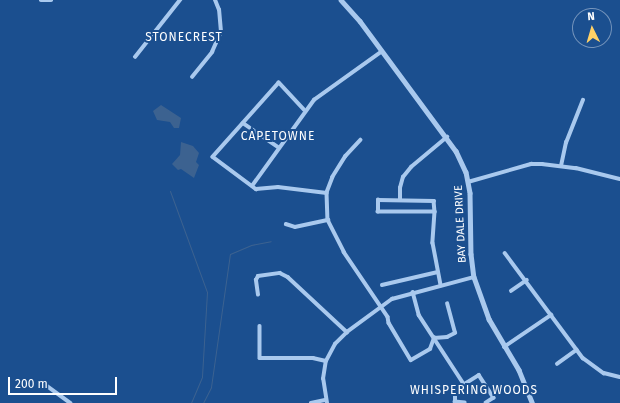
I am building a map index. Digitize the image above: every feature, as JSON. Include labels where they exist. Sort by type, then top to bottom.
[{"type":"street","points":[[41,0],[51,0]]},
{"type":"street","points":[[135,57],[180,0]]},
{"type":"street","points":[[192,77],[212,52],[221,32],[219,10],[215,0]]},
{"type":"street","name":"BAY DALE DRIVE","points":[[341,0],[360,22],[456,151],[468,182],[474,277],[489,320],[526,384],[532,403]]},
{"type":"street","points":[[252,186],[304,110],[323,93],[381,52]]},
{"type":"street","points":[[304,110],[279,83],[213,157],[252,186],[261,190],[278,187],[327,193]]},
{"type":"street","points":[[561,166],[566,143],[583,100]]},
{"type":"street","points":[[243,123],[278,147]]},
{"type":"street","points":[[400,200],[400,188],[403,177],[411,167],[447,137]]},
{"type":"street","points":[[361,140],[346,156],[332,177],[327,193],[328,220],[344,252],[381,305],[411,360],[430,349],[434,338]]},
{"type":"street","points":[[468,182],[532,164],[561,166],[620,179]]},
{"type":"street","points":[[435,212],[378,212],[378,200],[434,201],[435,212],[433,243],[441,285]]},
{"type":"street","points":[[286,224],[295,227],[328,220]]},
{"type":"street","points":[[505,253],[527,280],[576,350],[596,368],[620,377]]},
{"type":"street","points":[[382,285],[438,272]]},
{"type":"street","points":[[258,295],[256,280],[258,276],[280,273],[309,296],[346,332]]},
{"type":"street","points":[[311,403],[326,401],[323,379],[326,361],[335,344],[346,332],[381,305],[413,292],[474,277]]},
{"type":"street","points":[[511,291],[527,280]]},
{"type":"street","points":[[413,292],[419,315],[464,384]]},
{"type":"street","points":[[434,338],[447,337],[455,332],[447,304]]},
{"type":"street","points":[[504,347],[551,315]]},
{"type":"street","points":[[260,326],[260,358],[313,358],[326,361]]},
{"type":"street","points":[[557,364],[576,350]]},
{"type":"street","points":[[465,403],[455,402],[456,390],[479,376],[494,398],[486,403]]},
{"type":"street","points":[[42,383],[71,403]]},
{"type":"water","points":[[161,105],[181,118],[179,128],[174,128],[170,122],[157,120],[153,111]]},
{"type":"water","points":[[181,142],[193,146],[199,153],[196,162],[199,165],[194,178],[181,169],[178,170],[172,164],[180,155]]},
{"type":"waterway","points":[[170,191],[207,292],[202,377],[191,403]]},
{"type":"waterway","points":[[203,403],[211,387],[230,254],[251,245],[271,241]]},
{"type":"district","name":"STONECREST","points":[[184,38]]},
{"type":"district","name":"CAPETOWNE","points":[[278,137]]},
{"type":"district","name":"WHISPERING WOODS","points":[[474,391]]}]
